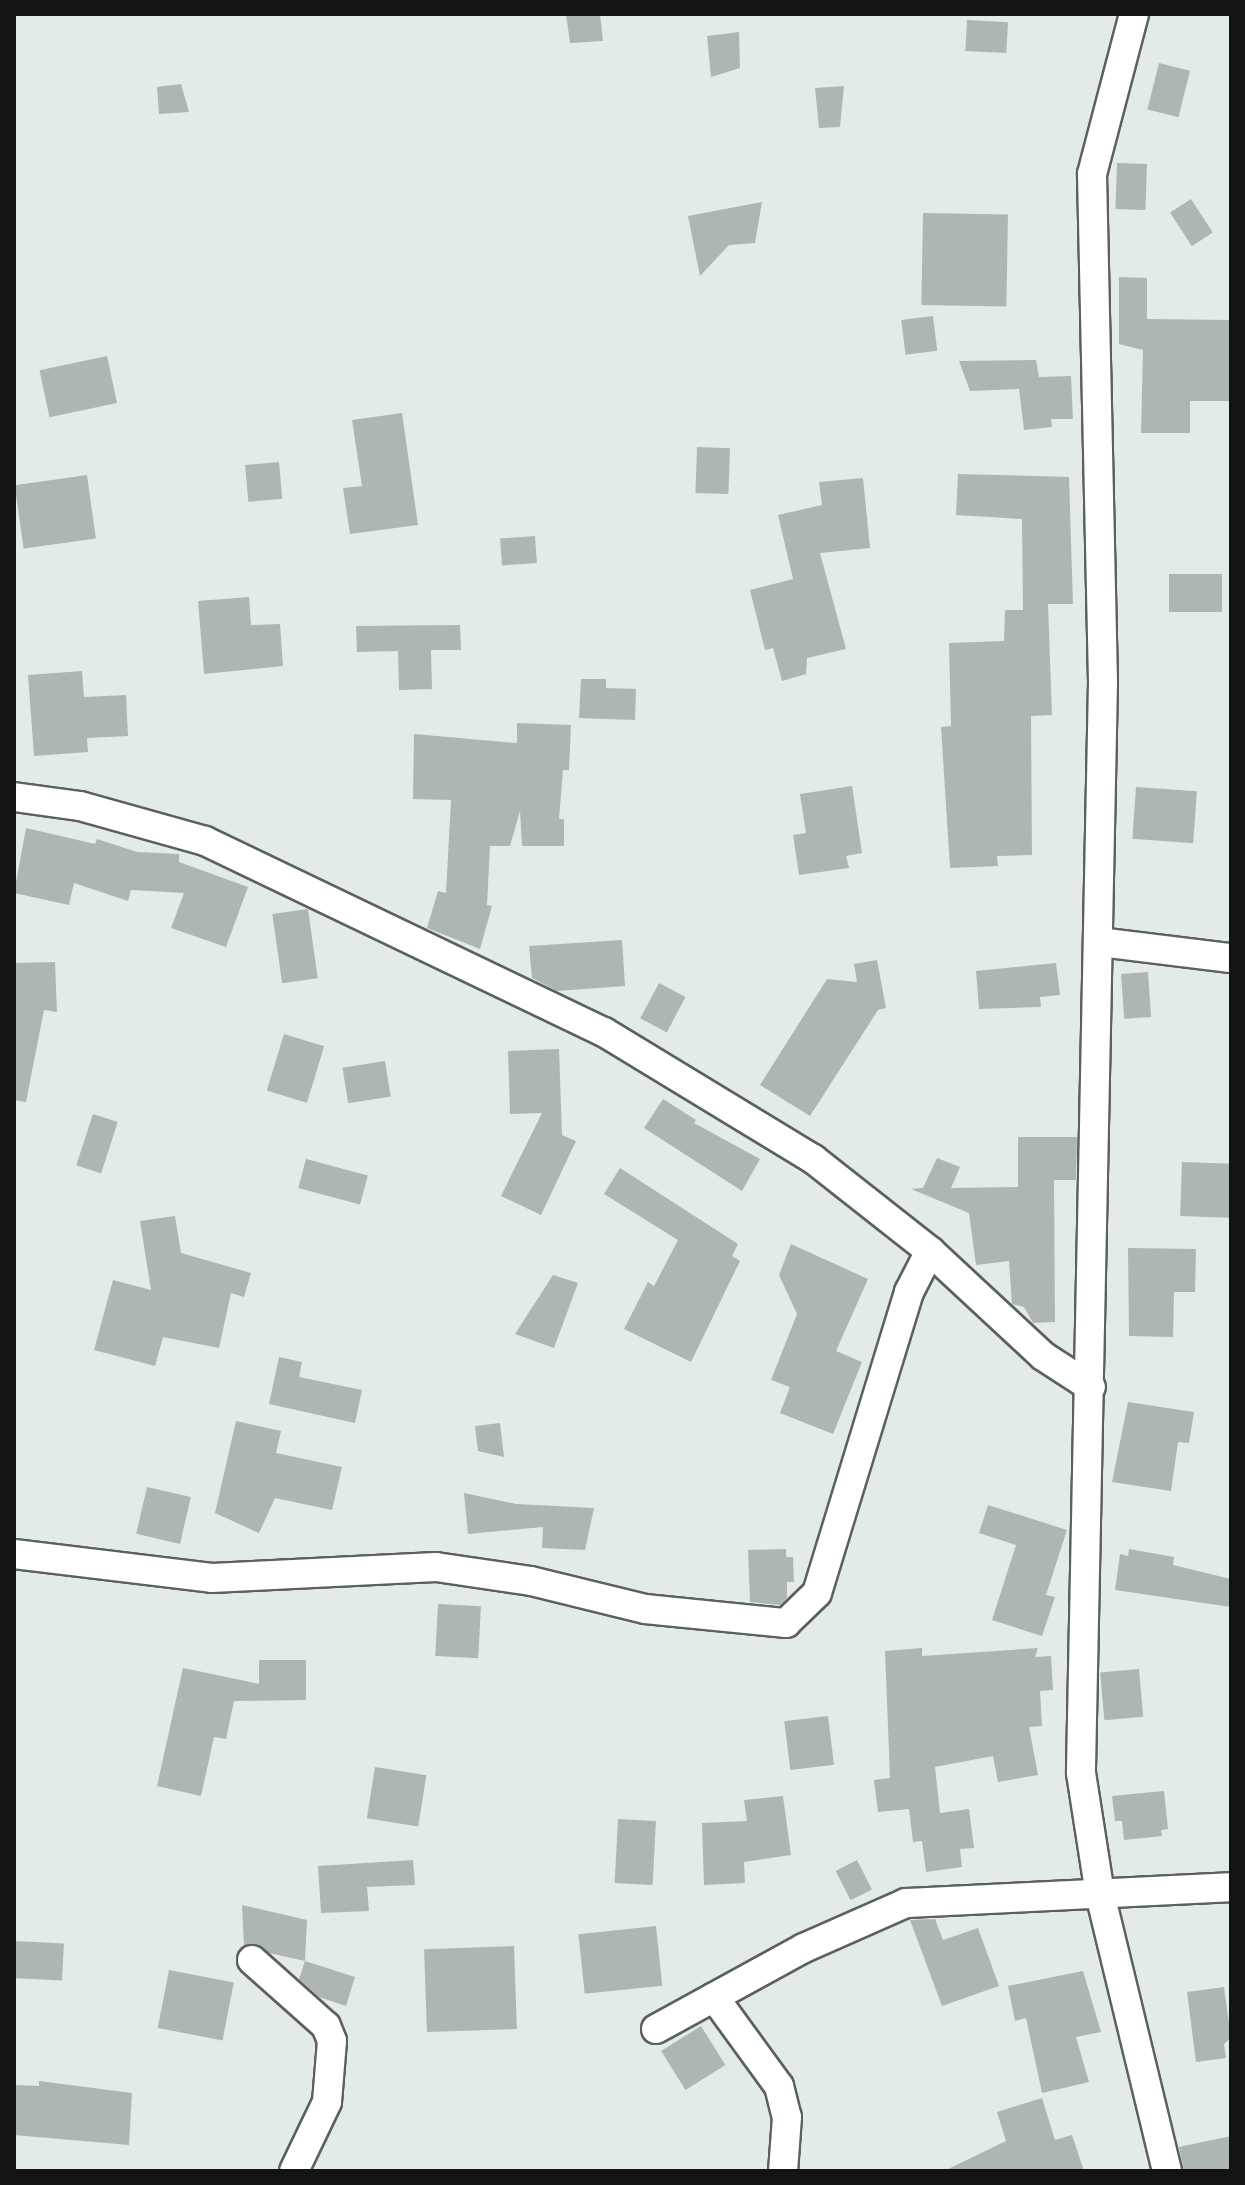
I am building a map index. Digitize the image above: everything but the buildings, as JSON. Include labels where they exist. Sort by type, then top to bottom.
[{"type":"street","points":[[1134,14],[1092,174],[1103,682],[1081,1773],[1100,1894],[1167,2171]]},
{"type":"street","points":[[14,797],[95,809],[205,841],[604,1032],[813,1159],[930,1251],[1043,1356],[1091,1387]]},
{"type":"street","points":[[1100,942],[1231,958]]},
{"type":"street","points":[[14,1554],[212,1578],[436,1567],[531,1581],[645,1609],[786,1623],[817,1593],[909,1292],[930,1251]]},
{"type":"street","points":[[656,2029],[850,1925],[906,1903],[1231,1887]]},
{"type":"street","points":[[252,1960],[326,2026],[332,2041],[327,2102],[294,2171]]},
{"type":"street","points":[[714,1997],[779,2086],[787,2117],[783,2171]]}]
